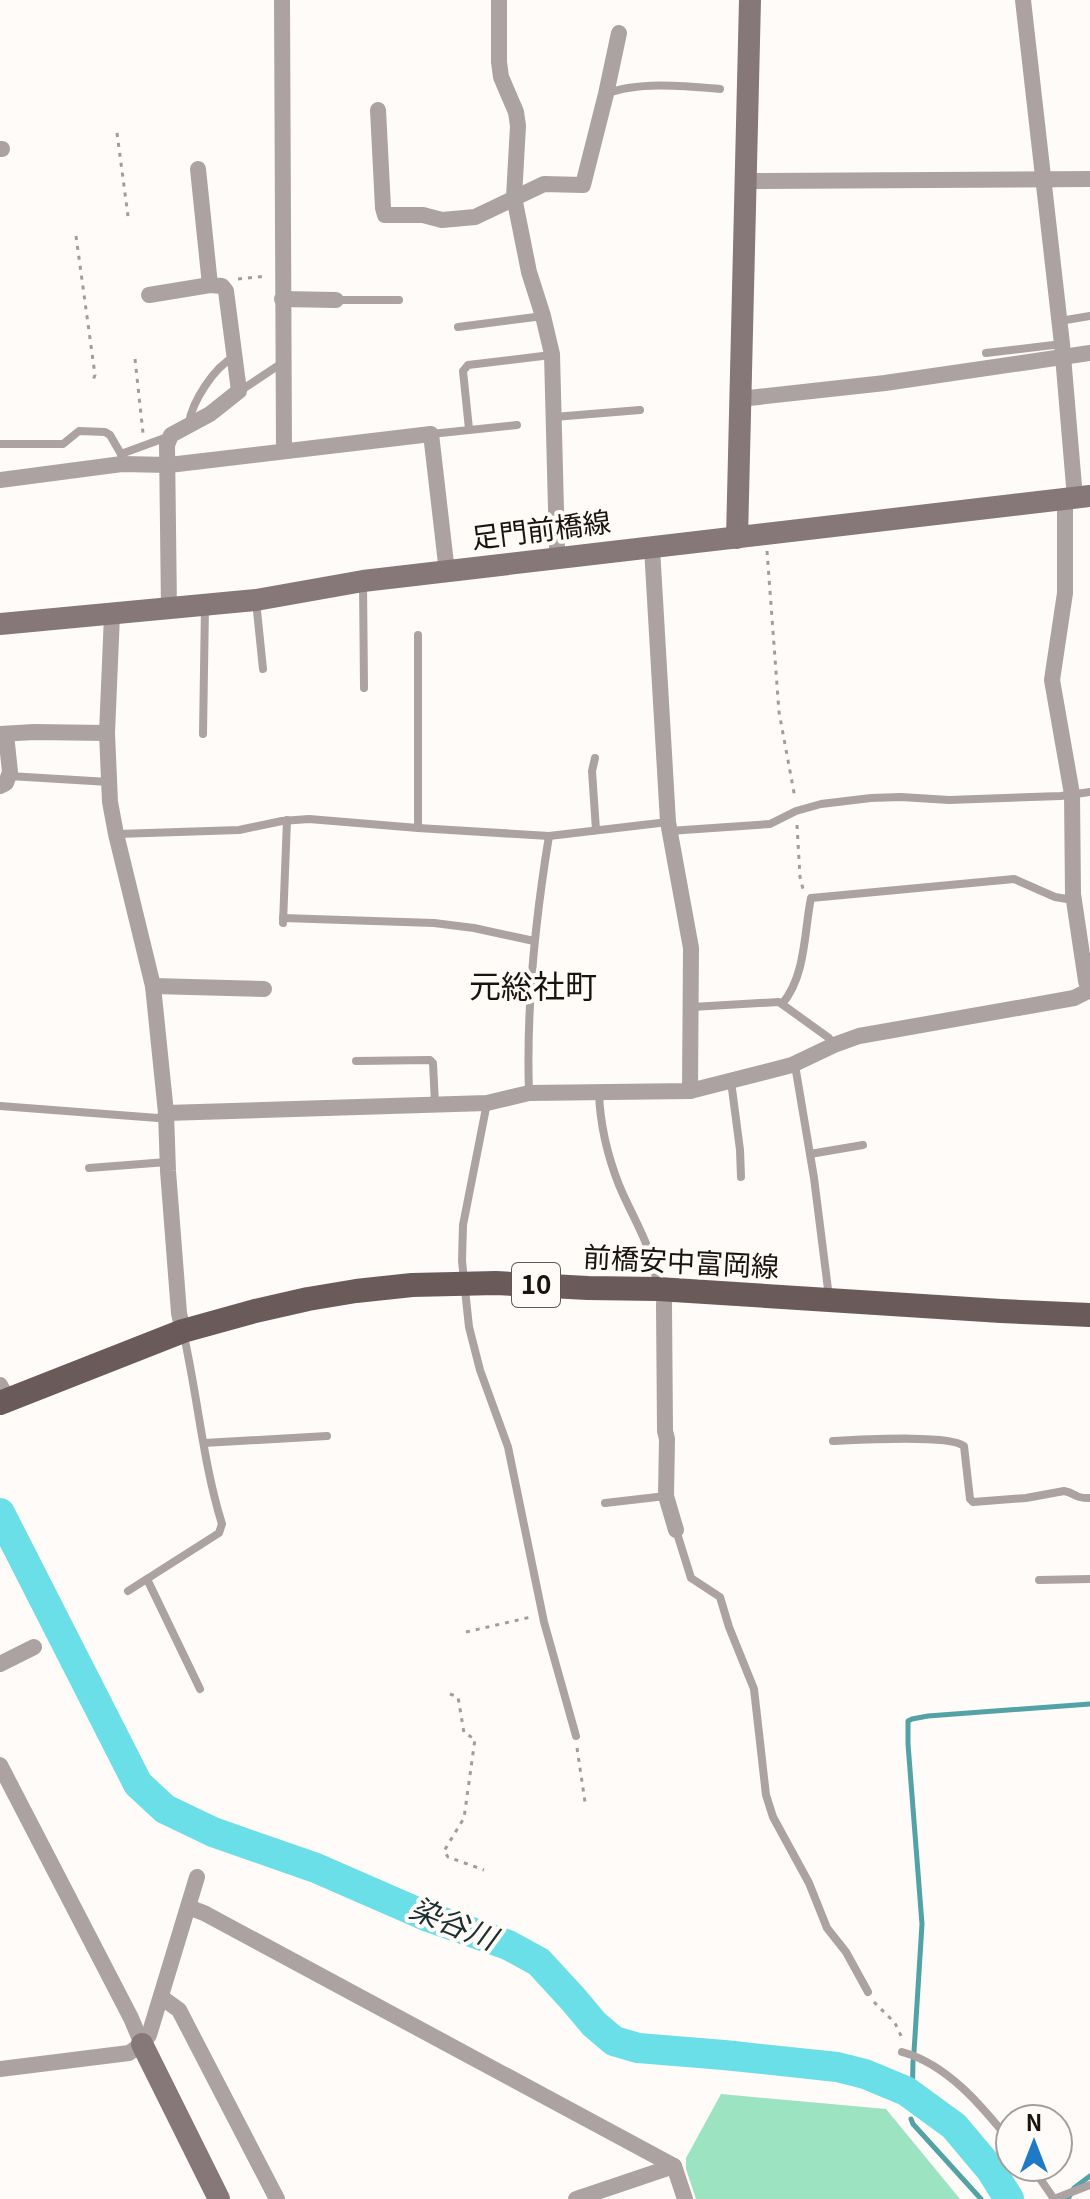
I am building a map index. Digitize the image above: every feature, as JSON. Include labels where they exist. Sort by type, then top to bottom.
[{"type":"main road","points":[[737,538],[750,0]]},
{"type":"main road","name":"足門前橋線","points":[[0,624],[205,606],[363,581],[1077,498]]},
{"type":"main road","name":"前橋安中富岡線","points":[[3,1396],[183,1331],[255,1311],[328,1295],[412,1285],[465,1283],[662,1290],[1090,1315]]},
{"type":"main road","points":[[142,2044],[219,2199]]},
{"type":"street","points":[[282,0],[284,451]]},
{"type":"street","points":[[499,0],[501,77],[516,112],[518,126],[514,197],[529,272],[552,354],[559,558]]},
{"type":"street","points":[[166,1113],[487,1103],[529,1093],[690,1091],[795,1064],[834,1045],[875,1033],[1074,998],[1090,990],[1073,900],[1072,794],[1052,680],[1077,498],[1023,0]]},
{"type":"street","points":[[378,110],[385,215],[423,215],[442,220],[475,217],[544,184],[583,185],[619,33]]},
{"type":"street","points":[[169,609],[167,445],[171,435],[210,414],[239,391],[227,299],[216,285],[198,169]]},
{"type":"street","points":[[746,181],[1090,179]]},
{"type":"street","points":[[149,295],[216,285]]},
{"type":"street","points":[[282,299],[336,300]]},
{"type":"street","points":[[740,399],[885,383],[1063,351],[1090,353]]},
{"type":"street","points":[[0,480],[121,459],[169,465],[431,434],[447,572]]},
{"type":"street","points":[[652,548],[668,826],[691,948],[690,1091]]},
{"type":"street","points":[[112,615],[107,733],[109,782],[116,834],[153,986],[166,1113],[179,1313],[183,1331]]},
{"type":"street","points":[[5,781],[3,734],[107,733]]},
{"type":"street","points":[[153,986],[264,989]]},
{"type":"street","points":[[662,1290],[666,1496],[676,1530]]},
{"type":"street","points":[[0,1664],[34,1647]]},
{"type":"street","points":[[0,1765],[142,2044]]},
{"type":"street","points":[[0,2069],[129,2053],[142,2044],[149,2035],[197,1877]]},
{"type":"street","points":[[188,1907],[674,2166],[685,2199]]},
{"type":"street","points":[[161,1997],[179,2010],[277,2199]]},
{"type":"street","points":[[576,2199],[674,2166]]},
{"type":"lane","points":[[606,94],[618,89],[648,87],[720,89]]},
{"type":"lane","points":[[336,300],[399,300]]},
{"type":"lane","points":[[458,327],[543,316]]},
{"type":"lane","points":[[1060,321],[1090,316]]},
{"type":"lane","points":[[986,353],[1063,351]]},
{"type":"lane","points":[[469,429],[464,368],[552,354]]},
{"type":"lane","points":[[188,426],[198,396],[227,361],[234,357]]},
{"type":"lane","points":[[239,391],[282,363]]},
{"type":"lane","points":[[554,417],[640,410]]},
{"type":"lane","points":[[431,434],[517,425]]},
{"type":"lane","points":[[0,444],[63,444],[79,431],[105,432],[110,435],[121,459],[171,435]]},
{"type":"lane","points":[[363,581],[364,688]]},
{"type":"lane","points":[[256,600],[263,669]]},
{"type":"lane","points":[[203,734],[205,606]]},
{"type":"lane","points":[[418,635],[418,828]]},
{"type":"lane","points":[[595,758],[592,771],[596,830]]},
{"type":"lane","points":[[5,781],[109,782]]},
{"type":"lane","points":[[116,834],[239,830],[287,820],[309,819],[549,836],[668,826],[770,824],[796,811],[836,801],[871,798],[949,800],[1090,792]]},
{"type":"lane","points":[[287,820],[283,921],[434,923],[534,941]]},
{"type":"lane","points":[[529,1093],[536,914],[549,836]]},
{"type":"lane","points":[[782,1004],[804,956],[811,898],[1014,879],[1055,897],[1073,900]]},
{"type":"lane","points":[[692,1007],[782,1004],[829,1038],[834,1045]]},
{"type":"lane","points":[[356,1061],[430,1060],[433,1063],[435,1105]]},
{"type":"lane","points":[[795,1064],[830,1299]]},
{"type":"lane","points":[[731,1080],[741,1177]]},
{"type":"lane","points":[[599,1092],[610,1157],[619,1184],[648,1243],[662,1290]]},
{"type":"lane","points":[[487,1103],[463,1225],[462,1261],[469,1327],[480,1370],[508,1447],[542,1614],[576,1736]]},
{"type":"lane","points":[[0,1106],[158,1118],[166,1113]]},
{"type":"lane","points":[[810,1154],[863,1145]]},
{"type":"lane","points":[[89,1168],[167,1162]]},
{"type":"lane","points":[[128,1591],[221,1529],[183,1331]]},
{"type":"lane","points":[[204,1443],[327,1436]]},
{"type":"lane","points":[[833,1441],[960,1442],[964,1446],[970,1499],[973,1502],[1064,1491],[1075,1497],[1090,1498]]},
{"type":"lane","points":[[605,1503],[666,1496]]},
{"type":"lane","points":[[676,1530],[691,1578],[720,1597],[754,1689],[766,1795],[773,1817],[809,1883],[827,1928],[846,1952],[868,1992]]},
{"type":"lane","points":[[147,1579],[200,1689]]},
{"type":"lane","points":[[1039,1580],[1090,1579]]},
{"type":"lane","points":[[902,2052],[914,2054],[937,2069],[964,2090],[994,2123]]},
{"type":"lane","points":[[1054,2199],[1090,2185]]},
{"type":"path","points":[[117,133],[128,216]]},
{"type":"path","points":[[76,236],[95,375],[93,380]]},
{"type":"path","points":[[216,285],[282,275]]},
{"type":"path","points":[[135,359],[146,445]]},
{"type":"path","points":[[766,534],[779,712],[796,811],[800,877],[802,886],[811,898]]},
{"type":"path","points":[[466,1632],[542,1614]]},
{"type":"path","points":[[450,1694],[458,1697],[464,1733],[475,1739],[464,1818],[444,1851],[448,1857],[484,1870]]},
{"type":"path","points":[[576,1736],[585,1802]]},
{"type":"path","points":[[868,1992],[895,2023],[903,2039],[902,2052]]},
{"type":"green space","points":[[721,2094],[886,2109],[960,2199],[696,2199],[686,2169],[686,2158]]},
{"type":"waterway","name":"染谷川","points":[[0,1513],[138,1784],[165,1809],[213,1832],[316,1868],[426,1916],[508,1945],[539,1962],[594,2024],[614,2041],[638,2048],[837,2067],[865,2074],[906,2091],[954,2126],[991,2170],[1009,2199]]},
{"type":"waterway","points":[[914,2052],[922,1924],[908,1721],[928,1716],[1090,1704]]},
{"type":"waterway","points":[[912,2107],[913,2061]]},
{"type":"waterway","points":[[911,2119],[981,2199]]},
{"type":"waterway","points":[[1068,2199],[1074,2188],[1090,2176]]},
{"type":"district","name":"元総社町","points":[[533,987]]}]
